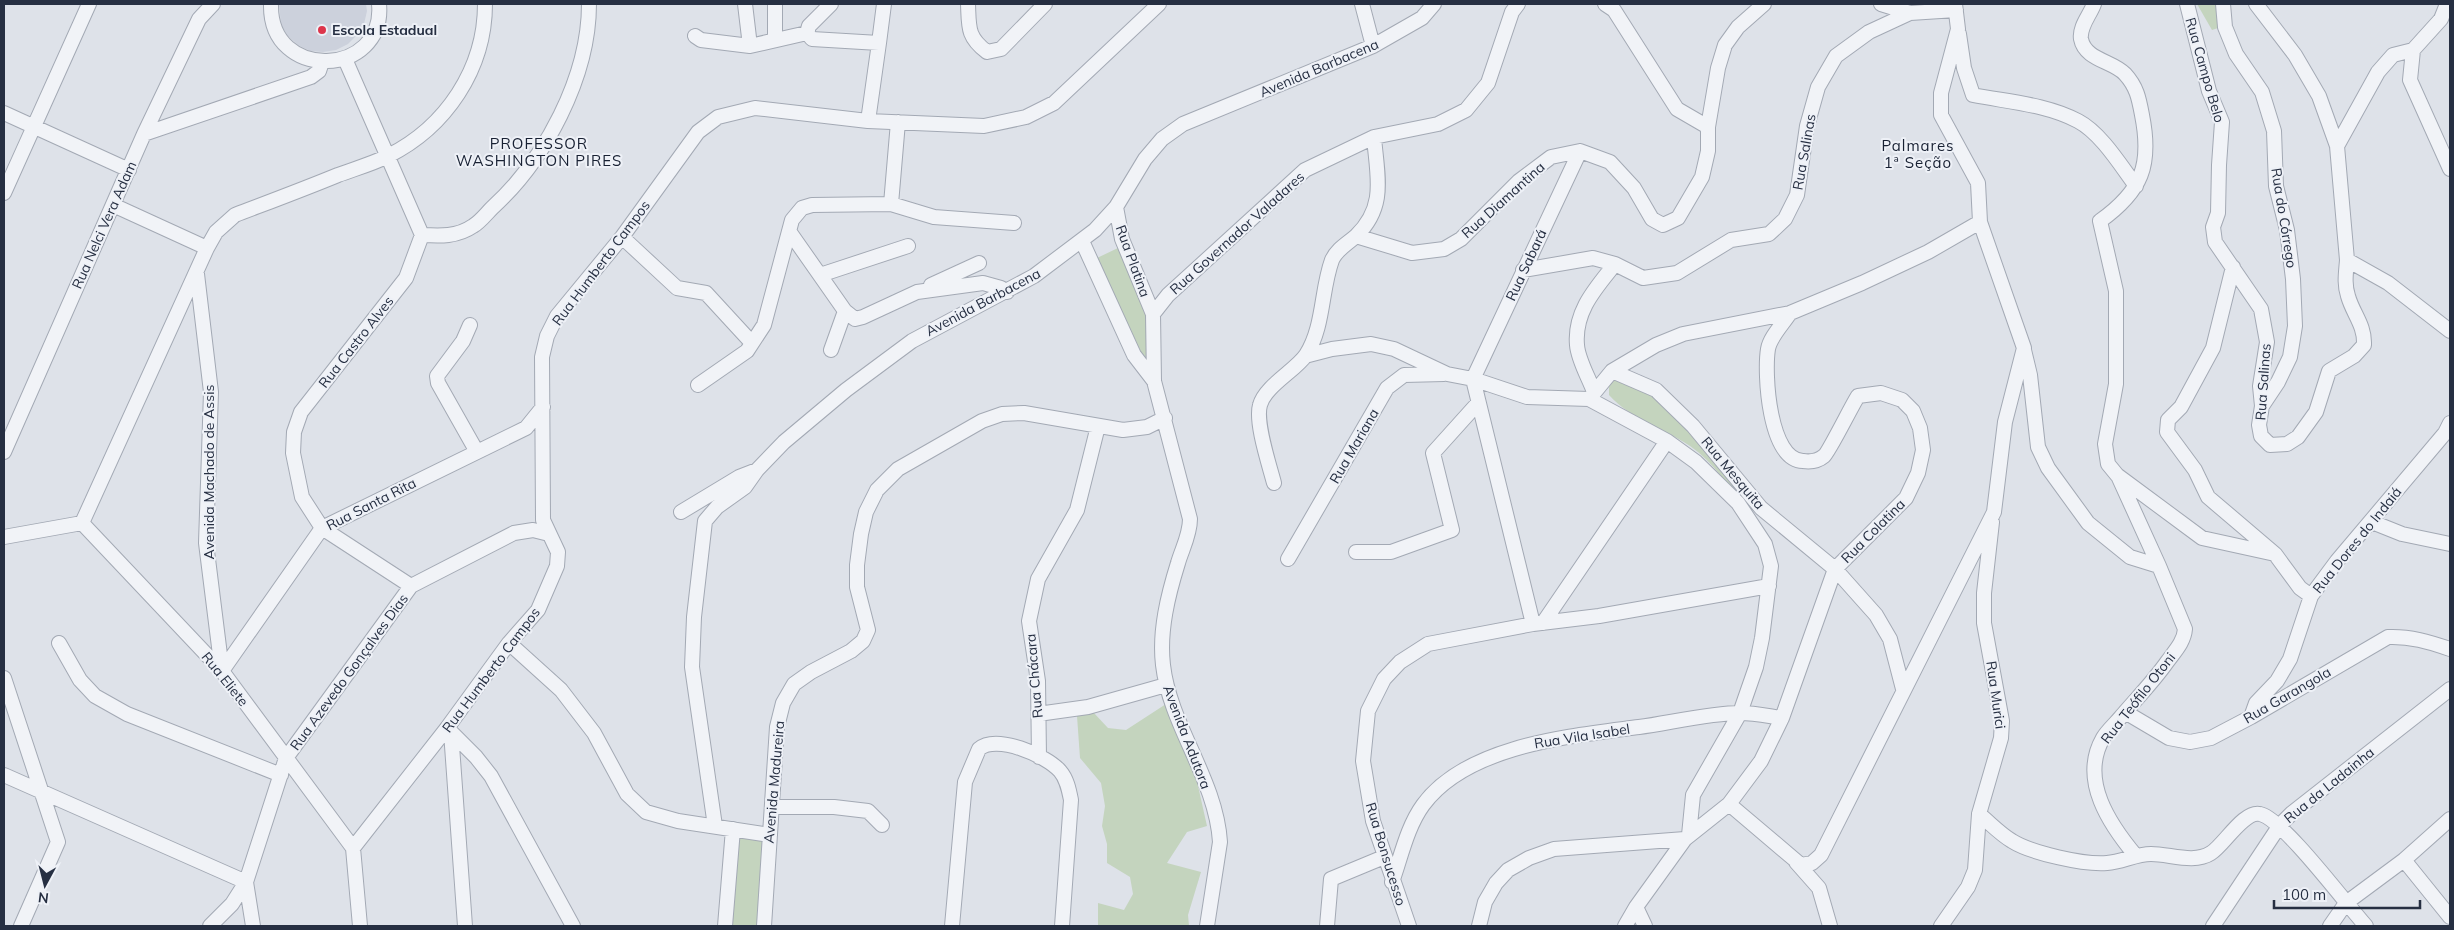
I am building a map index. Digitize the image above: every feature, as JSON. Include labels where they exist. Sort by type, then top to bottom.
[{"type":"street","points":[[4,193],[89,4]]},
{"type":"street","name":"Rua Nelci Vera Adam","points":[[4,452],[144,134],[199,19],[213,4]]},
{"type":"street","points":[[271,4],[271,16],[277,33],[288,48],[304,58],[322,62],[345,59],[370,40],[377,26],[379,4]]},
{"type":"street","name":"Avenida Machado de Assis","points":[[82,523],[197,274],[206,248],[216,232],[235,215],[388,156],[435,124],[462,88],[481,46],[485,24],[484,4]]},
{"type":"street","points":[[345,59],[422,236],[448,236],[472,227],[506,195],[539,153],[567,100],[579,70],[589,4]]},
{"type":"street","points":[[745,4],[750,46]]},
{"type":"street","points":[[775,4],[775,40]]},
{"type":"street","points":[[807,33],[809,26],[831,4]]},
{"type":"street","points":[[868,121],[884,4]]},
{"type":"street","points":[[968,4],[970,32],[974,43],[987,52],[1001,49],[1045,4]]},
{"type":"street","points":[[1027,4],[1028,22]]},
{"type":"street","name":"Rua Humberto Campos","points":[[353,848],[449,730],[510,643],[538,610],[557,566],[558,552],[543,520],[542,357],[550,329],[557,316],[622,237],[698,132],[718,117],[755,108],[868,121],[984,126],[1026,117],[1054,103],[1159,4]]},
{"type":"street","points":[[1362,4],[1373,46]]},
{"type":"street","name":"Avenida Barbacena","points":[[715,826],[692,668],[694,617],[705,521],[717,507],[745,487],[757,470],[784,442],[846,390],[912,341],[1007,292],[1034,276],[1082,241],[1116,207],[1145,159],[1162,139],[1182,124],[1373,46],[1422,18],[1434,4]]},
{"type":"street","name":"Rua Governador Valadares","points":[[1153,314],[1168,295],[1306,170],[1374,137],[1438,124],[1466,110],[1488,83],[1512,12],[1518,4]]},
{"type":"street","points":[[1605,4],[1614,10],[1677,110],[1708,128]]},
{"type":"street","points":[[1580,151],[1610,162],[1634,188],[1652,219],[1663,224],[1678,218],[1702,176],[1708,151],[1708,128],[1718,68],[1725,45],[1738,27],[1764,4]]},
{"type":"street","points":[[1881,4],[1910,13]]},
{"type":"street","points":[[2094,4],[2081,31],[2081,41],[2088,52],[2124,72],[2137,89],[2146,133],[2146,160],[2136,186]]},
{"type":"street","name":"Rua Campo Belo","points":[[2187,4],[2209,92],[2222,122],[2218,165],[2218,213],[2213,227],[2215,242],[2233,267]]},
{"type":"street","name":"Rua do Córrego","points":[[2223,4],[2225,27],[2236,54],[2262,92],[2274,131],[2276,186],[2287,230],[2293,279],[2295,326],[2290,357],[2278,382],[2262,406]]},
{"type":"street","points":[[2256,4],[2300,63],[2319,96],[2337,146],[2347,260],[2388,283],[2450,332]]},
{"type":"street","points":[[2337,146],[2378,72],[2393,55],[2413,50],[2441,19],[2446,4]]},
{"type":"street","points":[[1956,7],[1964,68],[1973,95],[2040,107],[2079,121],[2105,144],[2136,186]]},
{"type":"street","name":"Rua Salinas","points":[[1523,270],[1593,258],[1616,264],[1643,278],[1677,274],[1731,240],[1769,234],[1785,219],[1797,195],[1807,126],[1818,87],[1836,56],[1869,32],[1910,13],[1956,7]]},
{"type":"street","points":[[1958,29],[1941,93],[1941,115],[1978,183],[1980,222],[2024,348],[2030,375],[2038,447],[2048,468],[2088,522],[2130,557],[2159,566]]},
{"type":"street","points":[[695,36],[701,40],[750,46],[807,33]]},
{"type":"street","points":[[807,33],[812,39],[879,43]]},
{"type":"street","points":[[2413,50],[2410,80],[2450,169]]},
{"type":"street","points":[[144,134],[311,77],[319,71],[322,62]]},
{"type":"street","points":[[4,113],[129,170]]},
{"type":"street","points":[[891,204],[898,122]]},
{"type":"street","points":[[1274,483],[1260,423],[1260,404],[1275,384],[1305,356],[1315,335],[1333,260],[1341,247],[1356,236],[1376,209],[1378,195],[1374,137]]},
{"type":"street","name":"Rua Diamantina","points":[[1356,236],[1412,253],[1444,249],[1461,238],[1519,181],[1551,157],[1580,151]]},
{"type":"street","name":"Rua Sabará","points":[[1473,379],[1580,151]]},
{"type":"street","name":"Rua Teófilo Otoni","points":[[2136,186],[2112,212],[2100,221],[2116,291],[2116,384],[2105,444],[2108,464],[2117,475],[2159,566],[2185,629],[2184,638],[2160,672],[2103,738],[2097,753],[2095,781],[2100,800],[2110,822],[2136,856]]},
{"type":"street","points":[[698,385],[747,351],[764,325],[792,220],[802,208],[812,205],[891,204],[934,217],[1014,223]]},
{"type":"street","points":[[113,205],[206,248]]},
{"type":"street","name":"Rua Platina","points":[[1116,207],[1122,239],[1153,314]]},
{"type":"street","points":[[1592,396],[1612,372],[1656,345],[1683,334],[1790,313],[1911,260],[1980,222]]},
{"type":"street","points":[[789,232],[845,311],[855,319],[863,317],[979,262]]},
{"type":"street","name":"Rua Castro Alves","points":[[411,586],[322,528],[302,497],[293,453],[294,432],[301,412],[406,278],[422,236]]},
{"type":"street","points":[[622,237],[677,288],[706,293],[752,343]]},
{"type":"street","points":[[1082,241],[1134,355],[1154,381]]},
{"type":"street","points":[[820,275],[908,246]]},
{"type":"street","name":"Rua Salinas","points":[[2233,267],[2261,309],[2267,342],[2260,386],[2262,406],[2259,424],[2261,436],[2270,445],[2287,444],[2298,437],[2316,412],[2329,370],[2354,356],[2364,345],[2363,327],[2348,298],[2345,286],[2347,260]]},
{"type":"street","points":[[1592,396],[1576,346],[1578,323],[1586,301],[1616,264]]},
{"type":"street","points":[[2233,267],[2213,348],[2181,407],[2168,420],[2167,432],[2195,470],[2208,497],[2275,554],[2300,588],[2311,596]]},
{"type":"street","name":"Avenida Machado de Assis","points":[[197,274],[211,392],[206,543],[222,671]]},
{"type":"street","points":[[917,292],[982,283],[993,285],[1007,292]]},
{"type":"street","points":[[831,350],[845,311]]},
{"type":"street","name":"Rua Colatina","points":[[1625,926],[1636,906],[1687,837],[1729,804],[1761,761],[1782,718],[1835,569],[1906,498],[1918,473],[1923,450],[1920,428],[1913,411],[1902,400],[1881,393],[1858,396],[1826,455],[1812,462],[1798,461],[1785,453],[1776,433],[1765,374],[1768,346],[1790,313]]},
{"type":"street","name":"Avenida Adutora","points":[[1153,314],[1154,381],[1190,519],[1190,528],[1178,564],[1164,621],[1163,662],[1166,685],[1206,784],[1219,830],[1220,842],[1207,926]]},
{"type":"street","points":[[470,325],[463,341],[437,376],[438,383],[477,452]]},
{"type":"street","points":[[1305,356],[1332,348],[1371,344],[1394,349],[1447,374],[1473,379],[1527,397],[1592,396],[1667,440],[1696,462],[1738,503],[1765,544],[1771,566],[1756,667],[1740,713],[1693,795],[1687,837],[1554,849],[1529,858],[1508,870],[1496,883],[1486,902],[1479,926]]},
{"type":"street","name":"Rua Murici","points":[[1941,926],[1968,887],[1975,870],[1979,814],[2001,738],[2002,721],[1984,622],[1984,593],[2005,422],[2024,348]]},
{"type":"street","name":"Rua Mesquita","points":[[1612,372],[1656,390],[1693,426],[1761,508],[1835,569],[1876,615],[1890,639],[1903,689]]},
{"type":"street","name":"Rua Mariana","points":[[1288,559],[1387,388],[1404,375],[1447,374]]},
{"type":"street","points":[[1473,379],[1478,404],[1538,624]]},
{"type":"street","points":[[1356,552],[1391,552],[1452,530],[1433,453],[1478,404]]},
{"type":"street","name":"Rua Santa Rita","points":[[222,671],[322,528],[526,428],[543,408]]},
{"type":"street","name":"Avenida Madureira","points":[[764,926],[777,727],[783,703],[794,684],[863,642],[868,630],[857,587],[857,565],[866,512],[877,490],[898,468],[982,421],[1002,414],[1024,413],[1123,430],[1147,427],[1164,418]]},
{"type":"street","name":"Rua Dores do Indaiá","points":[[2251,717],[2256,702],[2277,681],[2290,659],[2311,596],[2337,561],[2372,522],[2445,433],[2450,424]]},
{"type":"street","name":"Rua Chácara","points":[[1038,757],[1038,681],[1029,621],[1038,580],[1077,510],[1098,426]]},
{"type":"street","points":[[1538,624],[1667,440]]},
{"type":"street","points":[[681,512],[738,477],[757,470]]},
{"type":"street","points":[[2117,475],[2202,538],[2275,554]]},
{"type":"street","points":[[1830,926],[1819,888],[1821,855],[1903,689],[1994,512]]},
{"type":"street","points":[[2372,522],[2402,534],[2450,544]]},
{"type":"street","points":[[4,537],[82,523]]},
{"type":"street","name":"Rua Eliete","points":[[82,523],[222,671],[353,848]]},
{"type":"street","name":"Rua Azevedo Gonçalves Dias","points":[[246,882],[286,758],[411,586],[514,533],[533,530],[549,534]]},
{"type":"street","name":"Rua Bonsucesso","points":[[1409,926],[1392,882],[1373,821],[1363,761],[1368,711],[1384,679],[1400,662],[1428,644],[1769,586]]},
{"type":"street","name":"Rua Garangola","points":[[2125,712],[2169,738],[2190,742],[2211,738],[2251,717],[2388,637],[2405,636],[2450,649]]},
{"type":"street","points":[[59,642],[80,680],[95,696],[127,714],[281,775]]},
{"type":"street","points":[[510,643],[561,690],[594,733],[627,794],[646,812],[678,821],[770,835]]},
{"type":"street","points":[[4,678],[58,842],[21,926]]},
{"type":"street","points":[[1038,714],[1088,706],[1166,685]]},
{"type":"street","name":"Rua da Ladainha","points":[[2212,926],[2280,825],[2292,813],[2450,689]]},
{"type":"street","points":[[4,711],[10,696]]},
{"type":"street","name":"Rua Vila Isabel","points":[[1392,882],[1411,825],[1423,804],[1456,774],[1488,759],[1521,746],[1557,738],[1740,713],[1782,718]]},
{"type":"street","points":[[449,730],[465,926]]},
{"type":"street","points":[[449,730],[476,757],[491,776],[573,926]]},
{"type":"street","points":[[952,926],[965,782],[975,756],[981,747],[996,742],[1031,752],[1060,770],[1068,785],[1071,800],[1062,926]]},
{"type":"street","points":[[4,775],[246,882]]},
{"type":"street","points":[[1729,804],[1796,862],[1819,888]]},
{"type":"street","points":[[772,807],[834,807],[868,811],[882,825]]},
{"type":"street","points":[[1979,814],[2012,842],[2056,857],[2106,863],[2136,856],[2164,854],[2190,858],[2201,857],[2211,853],[2246,818],[2254,814],[2261,814],[2280,825],[2366,926]]},
{"type":"street","points":[[2330,926],[2346,903],[2404,860],[2450,819]]},
{"type":"street","points":[[725,926],[733,829]]},
{"type":"street","points":[[353,848],[360,926]]},
{"type":"street","points":[[1796,862],[1801,865],[1808,865],[1821,855]]},
{"type":"street","points":[[1327,926],[1330,878],[1384,857]]},
{"type":"street","points":[[2404,860],[2450,917]]},
{"type":"street","points":[[210,926],[232,904],[246,882]]},
{"type":"street","points":[[246,882],[253,926]]},
{"type":"street","points":[[1636,906],[1645,926]]},
{"type":"shaded area","name":"Escola Estadual","points":[[279,4],[366,4],[367,11],[364,24],[348,44],[336,50],[310,51],[298,45],[288,36],[281,25]]},
{"type":"green space","points":[[2197,4],[2218,4],[2221,27],[2212,30]]},
{"type":"green space","points":[[1118,248],[1150,313],[1150,360],[1142,354],[1097,258]]},
{"type":"green space","points":[[1619,379],[1639,385],[1668,404],[1755,508],[1749,513],[1722,477],[1707,460],[1690,446],[1637,417],[1617,403],[1609,395],[1609,387],[1612,380]]},
{"type":"green space","points":[[1166,704],[1196,777],[1207,826],[1187,832],[1167,863],[1201,872],[1188,915],[1189,926],[1098,926],[1098,903],[1124,910],[1133,894],[1130,877],[1107,863],[1107,844],[1102,826],[1105,806],[1101,783],[1080,758],[1077,716],[1093,712],[1108,728],[1126,730]]},
{"type":"green space","points":[[734,832],[767,836],[762,926],[727,926]]},
{"type":"place","name":"Escola Estadual","points":[[322,30]]},
{"type":"district","name":"PROFESSOR WASHINGTON PIRES","points":[[539,152]]},
{"type":"district","name":"Palmares 1ª Seção","points":[[1918,154]]}]
